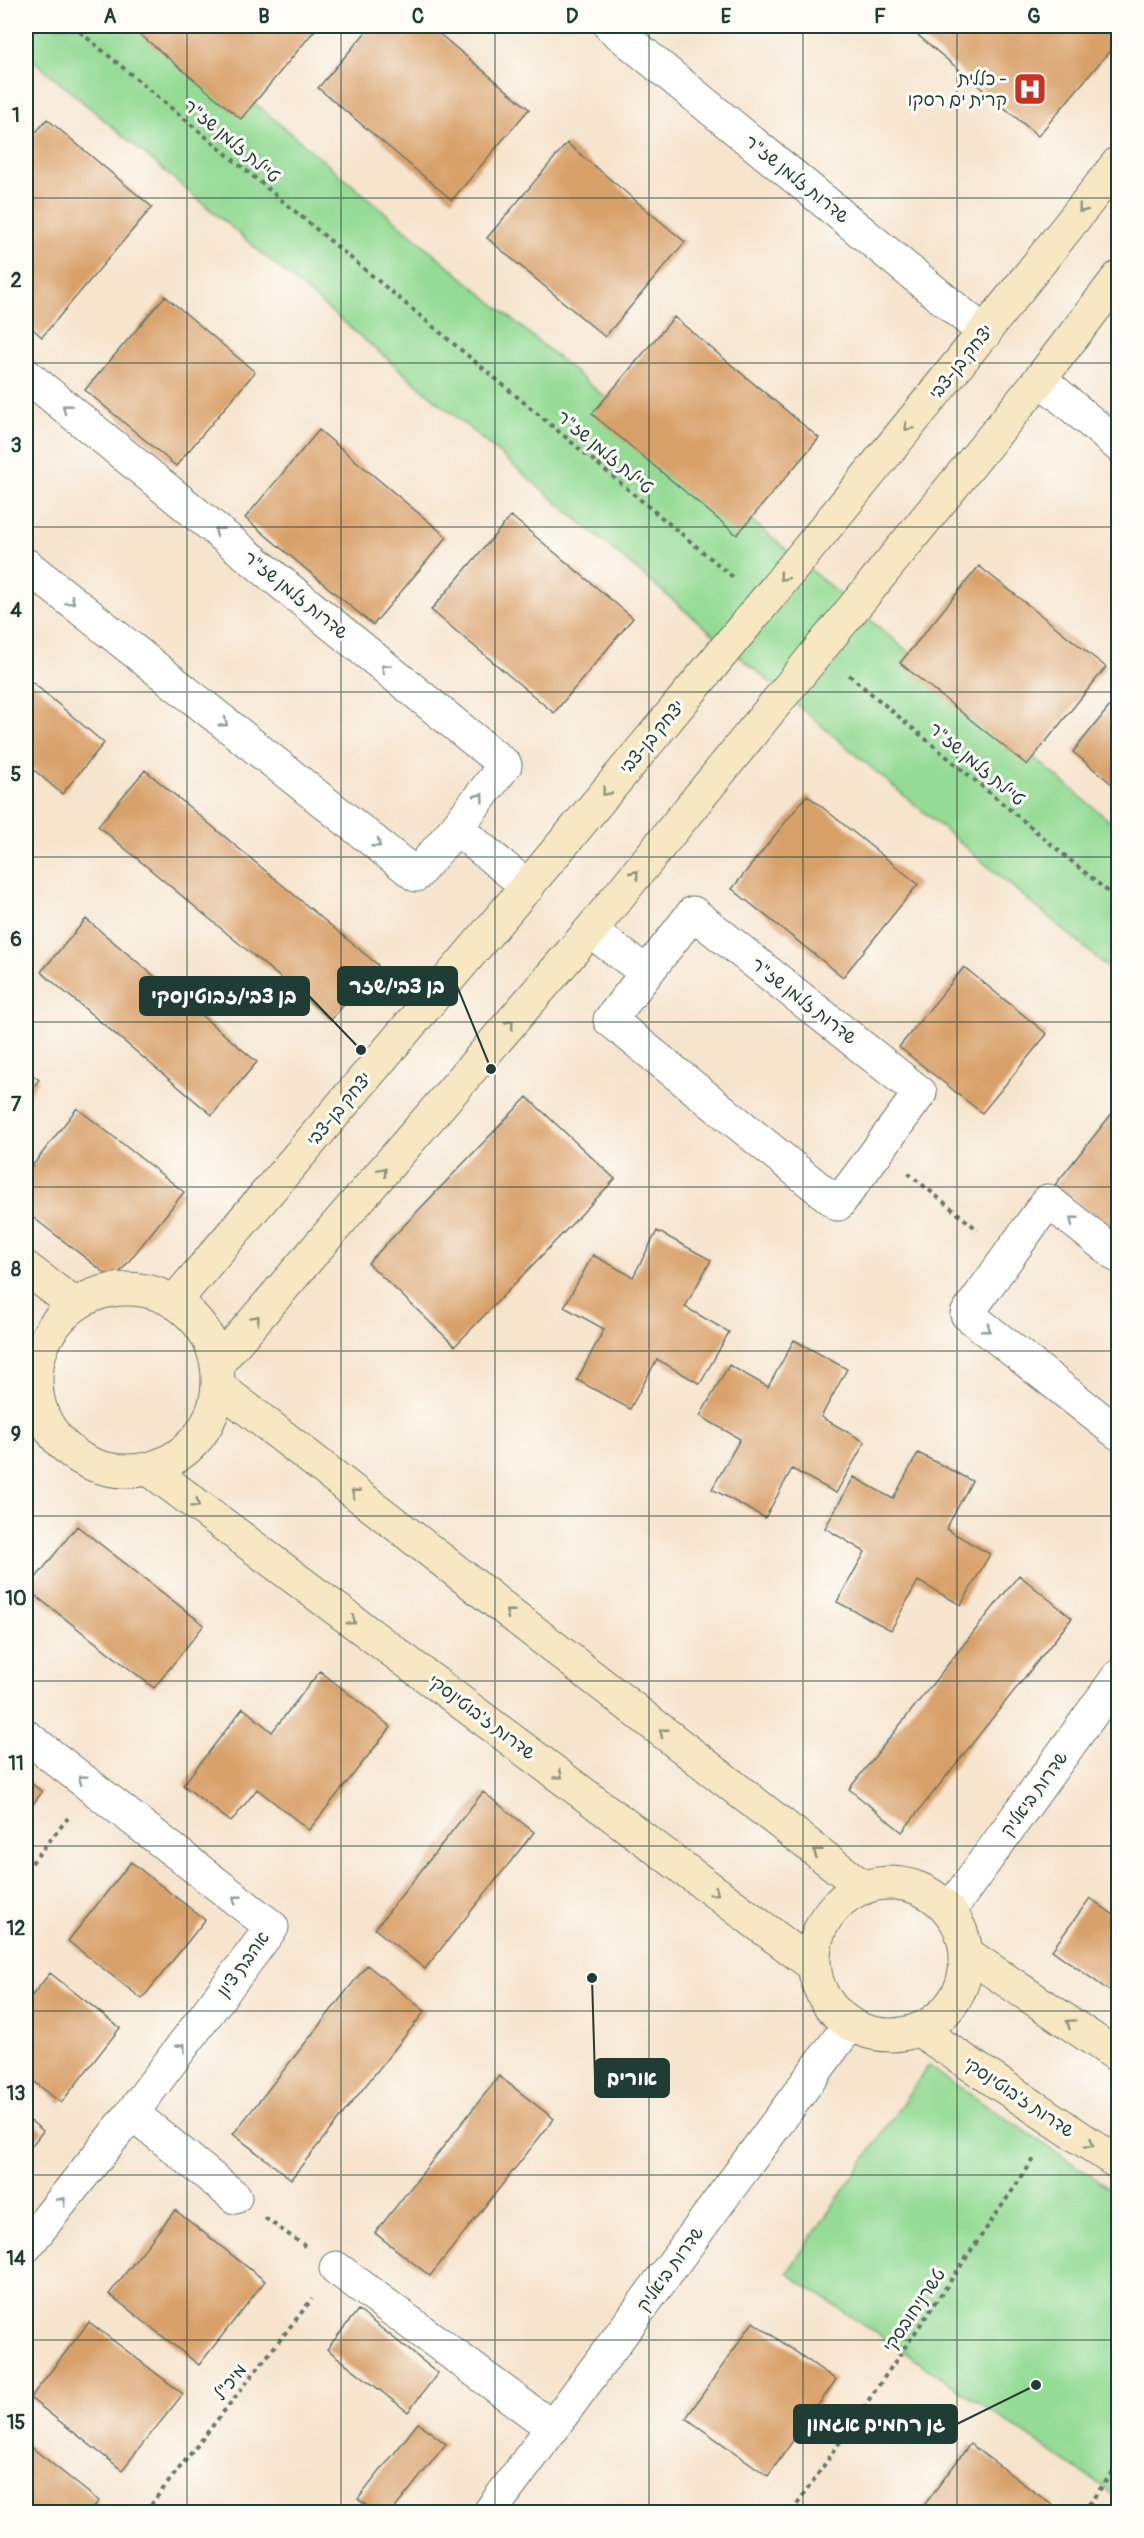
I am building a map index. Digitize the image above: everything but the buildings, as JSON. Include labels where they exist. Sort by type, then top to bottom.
[{"type":"street","name":"שדרות זלמן שז\"ר","points":[[610,26],[985,333]]},
{"type":"street","name":"יצחק בן-צבי","points":[[174,1302],[528,887],[985,333],[1119,163]]},
{"type":"street","points":[[218,1375],[590,931],[1040,379],[1119,278]]},
{"type":"street","name":"שדרות זלמן שז\"ר","points":[[26,375],[505,765],[416,875],[26,565]]},
{"type":"street","points":[[1040,379],[1119,446]]},
{"type":"street","points":[[456,828],[528,887]]},
{"type":"street","name":"שדרות זלמן שז\"ר","points":[[693,913],[920,1093],[838,1204],[610,1020],[646,972],[693,913]]},
{"type":"street","points":[[590,931],[646,972]]},
{"type":"street","points":[[1119,1257],[1048,1201],[967,1314],[1119,1433]]},
{"type":"street","points":[[26,1268],[75,1305]]},
{"type":"street","points":[[124,1289],[150,1292],[174,1302],[194,1318],[209,1339],[218,1375],[212,1415],[197,1439],[176,1458],[149,1469],[122,1472],[94,1465],[69,1451],[50,1430],[30,1373],[54,1325],[75,1305],[98,1293],[124,1289]]},
{"type":"street","points":[[218,1375],[864,1888]]},
{"type":"street","name":"שדרות ז'בוטינסקי","points":[[149,1469],[814,1966]]},
{"type":"street","name":"שדרות ביאליק","points":[[949,1911],[1119,1677]]},
{"type":"street","name":"אהבת ציון","points":[[26,1736],[272,1927],[132,2113],[26,2246]]},
{"type":"street","points":[[886,1883],[910,1886],[931,1895],[949,1911],[961,1930],[966,1953],[964,1977],[956,1999],[940,2017],[919,2030],[896,2035],[872,2033],[850,2024],[832,2009],[820,1989],[814,1966],[816,1941],[825,1918],[842,1900],[864,1888],[886,1883]]},
{"type":"street","points":[[966,1953],[1119,2056]]},
{"type":"street","name":"שדרות ביאליק","points":[[490,2512],[850,2024]]},
{"type":"street","name":"שדרות ז'בוטינסקי","points":[[919,2030],[1119,2163]]},
{"type":"street","points":[[132,2113],[235,2197]]},
{"type":"street","points":[[336,2268],[553,2428]]},
{"type":"path","name":"טיילת זלמן שז\"ר","points":[[73,26],[763,602]]},
{"type":"path","name":"טיילת זלמן שז\"ר","points":[[819,650],[1119,900]]},
{"type":"path","points":[[879,1149],[1009,1256]]},
{"type":"path","points":[[26,1870],[93,1788]]},
{"type":"path","name":"טשרניחובסקי","points":[[792,2512],[1058,2123]]},
{"type":"path","points":[[235,2197],[336,2268]]},
{"type":"path","name":"מיכ\"ל","points":[[145,2512],[336,2268]]},
{"type":"path","points":[[1083,2512],[1119,2465]]},
{"type":"green space","points":[[26,26],[163,26],[1118,828],[1118,976],[26,54]]},
{"type":"green space","points":[[928,2066],[1118,2194],[1118,2497],[787,2273]]},
{"type":"place","name":"כללית - קרית ים רסקו","points":[[1030,89]]},
{"type":"place","name":"בן צבי/זבוטינסקי","points":[[361,1050]]},
{"type":"place","name":"בן צבי/שזר","points":[[491,1069]]},
{"type":"place","name":"אורים","points":[[592,1978]]},
{"type":"place","name":"גן רחמים אגמון","points":[[1036,2385]]}]
